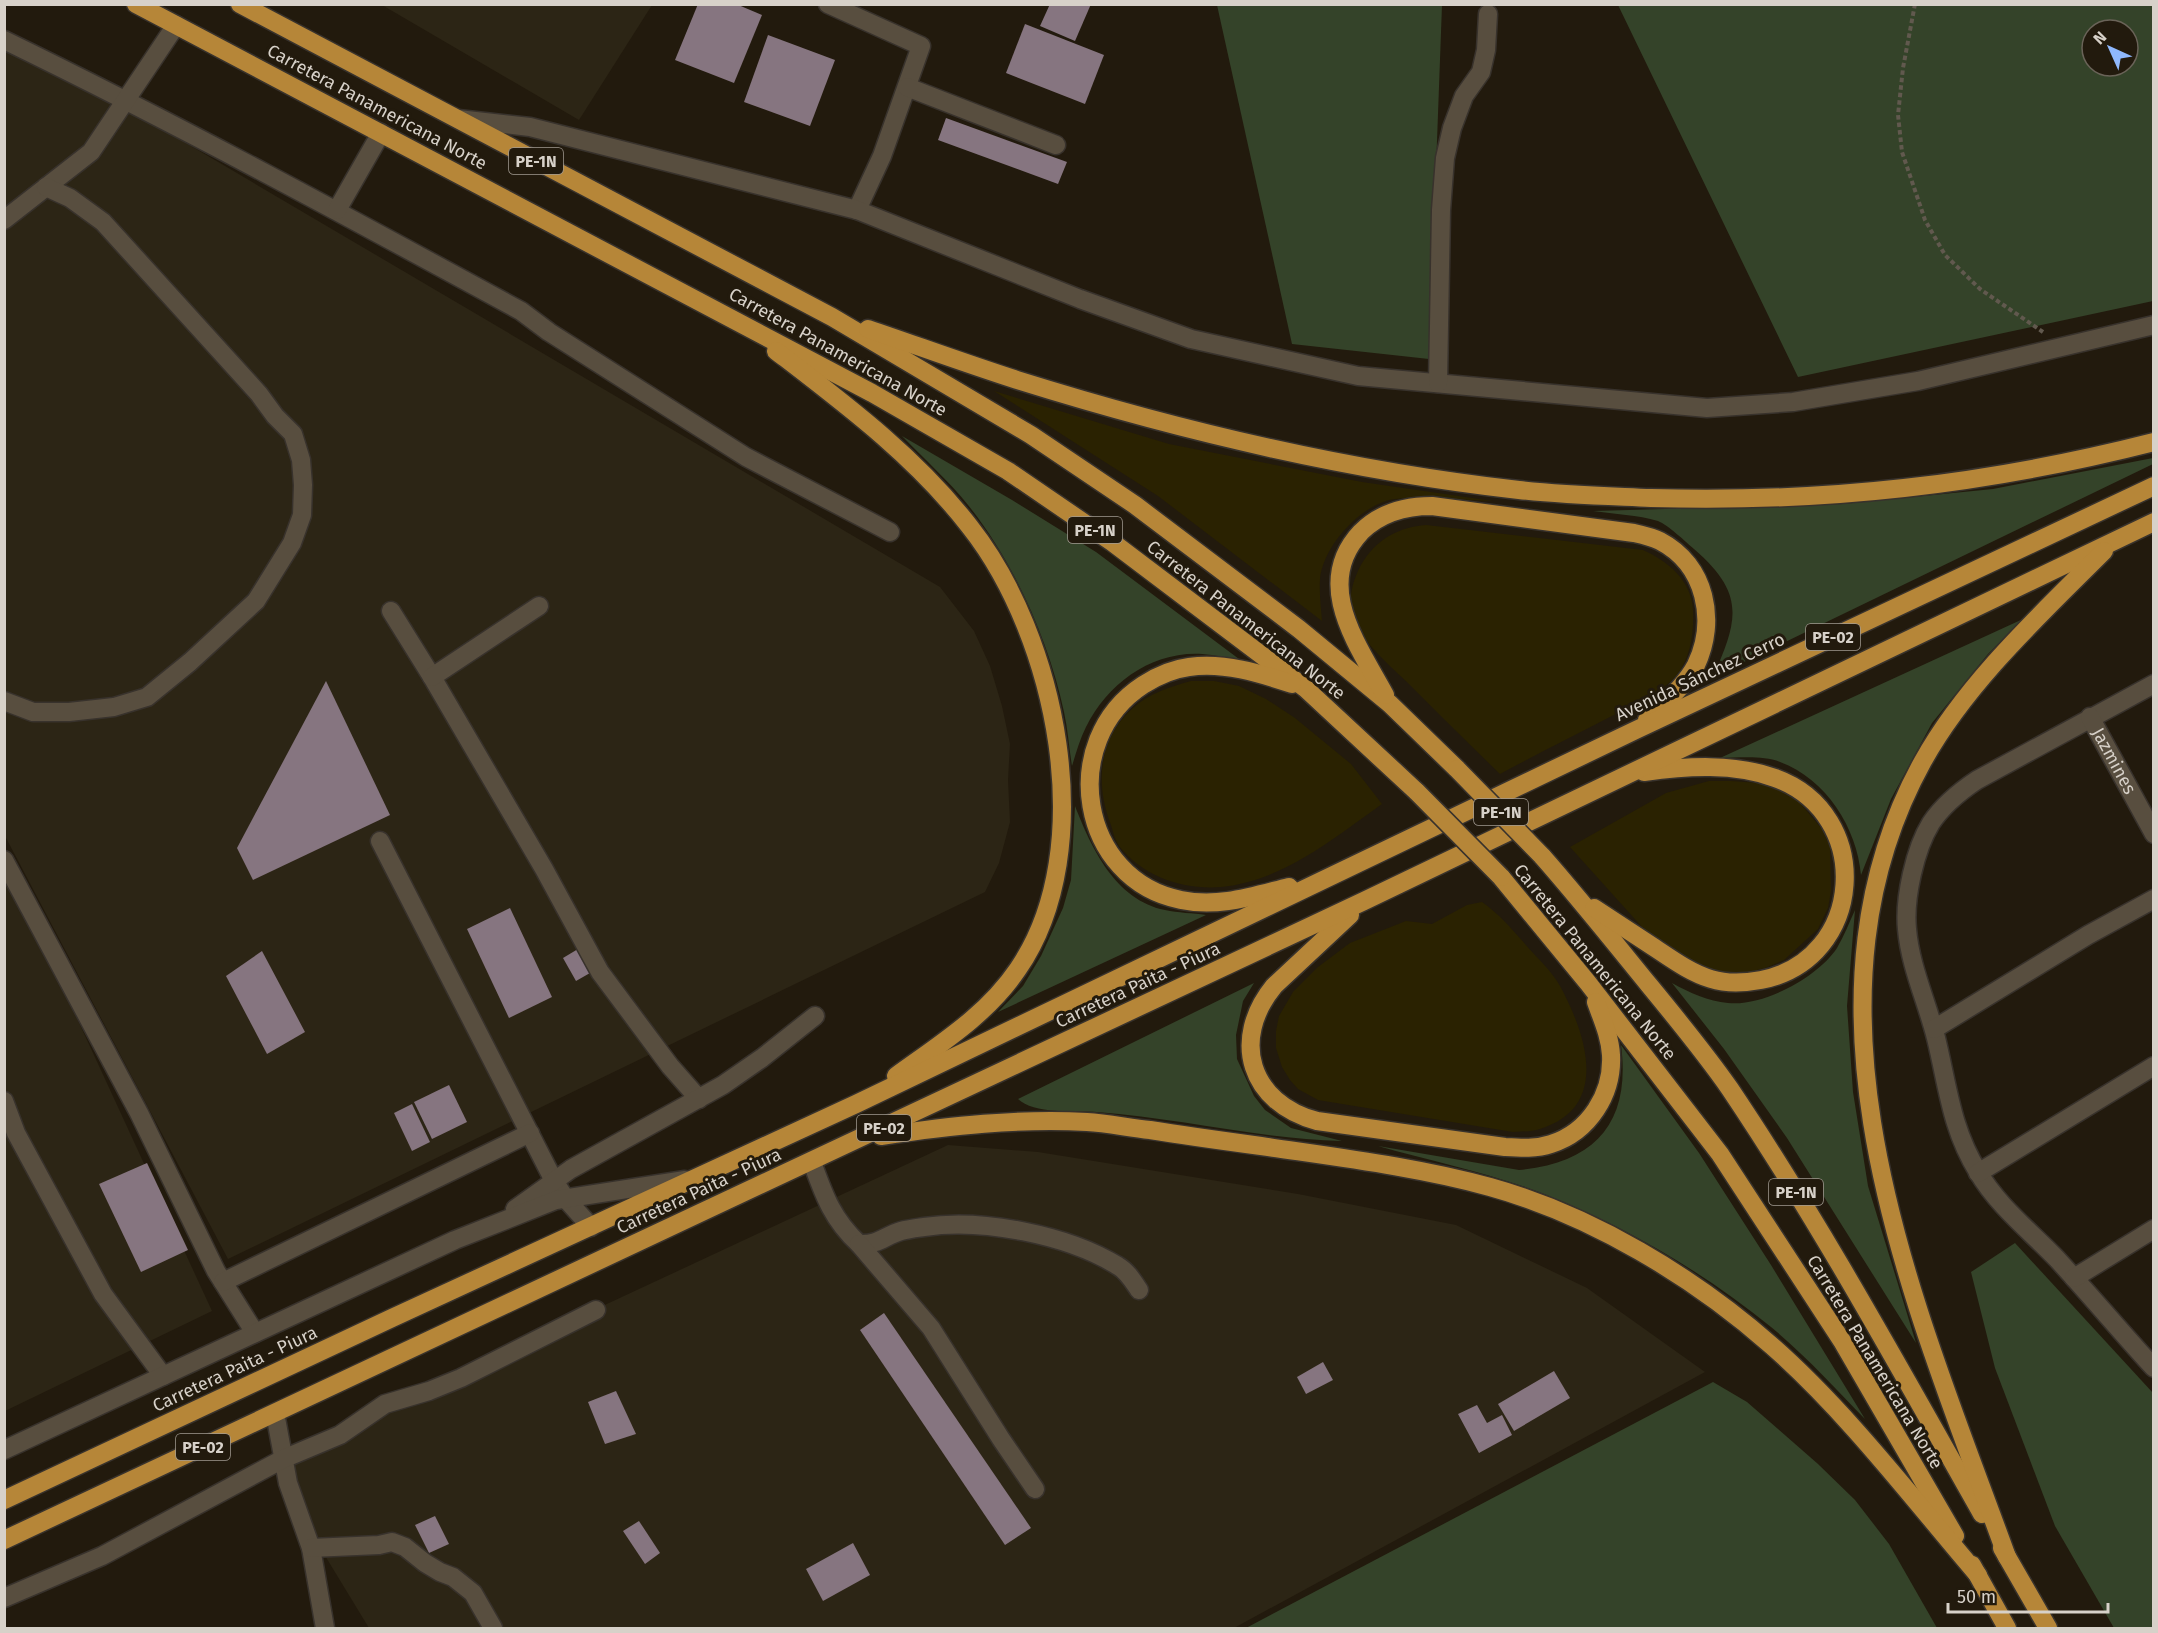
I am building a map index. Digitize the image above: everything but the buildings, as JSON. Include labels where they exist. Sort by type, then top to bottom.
[{"type":"highway","name":"Carretera Panamericana Norte","points":[[136,4],[737,320],[872,393],[1008,471],[1112,542],[1305,688],[1417,792],[1501,877],[1588,983],[1720,1154],[1842,1341],[2007,1629]]},
{"type":"highway","name":"Carretera Panamericana Norte","points":[[240,4],[832,317],[1031,435],[1135,505],[1282,616],[1390,704],[1542,856],[1579,898],[1729,1088],[1874,1323],[2048,1629]]},
{"type":"highway","points":[[832,317],[1016,379],[1189,429],[1387,471],[1521,490],[1700,499],[1822,496],[1902,489],[2016,473],[2154,442]]},
{"type":"highway","points":[[737,320],[852,410],[925,474],[970,527],[1008,586],[1032,641],[1053,715],[1060,758],[1062,821],[1053,886],[1042,921],[1019,968],[984,1009],[956,1033],[856,1104]]},
{"type":"highway","name":"Avenida Sánchez Cerro","points":[[1331,876],[2154,486]]},
{"type":"highway","points":[[1390,704],[1353,636],[1342,609],[1339,592],[1342,561],[1356,538],[1379,518],[1408,508],[1432,506],[1634,533],[1660,541],[1687,563],[1700,585],[1707,610],[1707,625],[1701,652],[1695,667],[1677,690],[1638,729]]},
{"type":"highway","points":[[2007,1557],[1920,1314],[1885,1187],[1871,1107],[1863,1014],[1865,948],[1869,916],[1887,844],[1907,794],[1934,743],[1959,708],[2009,648],[2113,541],[2154,522]]},
{"type":"highway","name":"PE-02","points":[[1628,775],[2113,541]]},
{"type":"highway","points":[[1305,688],[1271,677],[1223,666],[1189,667],[1162,674],[1135,691],[1113,713],[1104,726],[1097,741],[1089,772],[1090,799],[1103,839],[1120,866],[1141,883],[1168,897],[1198,903],[1240,900],[1331,876]]},
{"type":"highway","points":[[1579,898],[1682,966],[1710,979],[1724,982],[1762,980],[1781,975],[1803,962],[1824,942],[1837,921],[1845,891],[1844,858],[1833,826],[1824,814],[1801,793],[1777,778],[1738,770],[1682,768],[1628,775]]},
{"type":"highway","name":"Carretera Paita - Piura","points":[[4,1540],[861,1139],[1628,775]]},
{"type":"highway","name":"Carretera Paita - Piura","points":[[4,1500],[856,1104],[1331,876]]},
{"type":"highway","points":[[1364,901],[1274,986],[1264,998],[1253,1020],[1250,1044],[1260,1079],[1273,1099],[1304,1117],[1317,1121],[1505,1147],[1534,1148],[1558,1142],[1572,1134],[1593,1115],[1607,1088],[1611,1069],[1608,1038],[1588,983]]},
{"type":"highway","points":[[861,1139],[938,1128],[988,1124],[1090,1122],[1309,1153],[1429,1174],[1490,1187],[1542,1205],[1608,1236],[1670,1270],[1739,1319],[1773,1347],[1847,1422],[1977,1575]]},
{"type":"street","points":[[828,4],[921,46],[882,156],[857,210]]},
{"type":"street","points":[[1438,383],[1445,158],[1452,128],[1464,96],[1481,72],[1486,50],[1488,14]]},
{"type":"street","points":[[4,220],[91,152],[176,25]]},
{"type":"street","points":[[4,40],[127,100],[337,210],[521,311],[549,332],[746,457],[890,532]]},
{"type":"street","points":[[907,87],[1056,145]]},
{"type":"street","points":[[456,118],[530,127],[857,210],[1080,299],[1191,339],[1358,376],[1707,408],[1793,402],[1918,381],[2154,325]]},
{"type":"street","points":[[337,210],[381,133]]},
{"type":"street","points":[[4,701],[33,712],[69,712],[114,707],[147,697],[190,662],[256,601],[292,543],[302,515],[301,460],[293,434],[103,222],[70,198],[46,187]]},
{"type":"street","points":[[432,677],[539,606]]},
{"type":"street","points":[[391,612],[432,677],[544,869],[600,972],[670,1066],[699,1099]]},
{"type":"street","points":[[2154,684],[2090,717],[1958,793],[1930,825],[1913,869],[1908,900],[1907,929],[1914,964],[1934,1029],[1951,1110],[1960,1137],[1978,1173],[1996,1197],[2074,1278],[2154,1368]]},
{"type":"street","name":"Jazmines","points":[[2090,717],[2154,834]]},
{"type":"street","points":[[380,841],[554,1180],[591,1227]]},
{"type":"street","points":[[4,860],[140,1113],[197,1234],[223,1282],[255,1333]]},
{"type":"street","points":[[1934,1029],[2069,946],[2154,899]]},
{"type":"street","points":[[491,1226],[571,1169],[699,1099],[762,1058],[815,1016]]},
{"type":"street","points":[[1978,1173],[2154,1066]]},
{"type":"street","points":[[4,1101],[16,1133],[103,1294],[163,1376]]},
{"type":"street","points":[[223,1282],[530,1133]]},
{"type":"street","points":[[812,1162],[837,1222],[859,1244],[931,1328],[1035,1489]]},
{"type":"street","points":[[4,1450],[455,1240],[556,1200],[694,1179]]},
{"type":"street","points":[[859,1244],[871,1245],[900,1231],[923,1227],[951,1224],[984,1225],[1079,1247],[1120,1267],[1139,1290]]},
{"type":"street","points":[[2074,1278],[2154,1229]]},
{"type":"street","points":[[4,1598],[102,1556],[284,1460],[340,1435],[385,1404],[429,1391],[461,1378],[597,1310]]},
{"type":"street","points":[[276,1413],[288,1483],[311,1548],[325,1629]]},
{"type":"street","points":[[311,1548],[379,1545],[392,1542],[405,1547],[424,1563],[453,1576],[473,1593],[494,1629]]},
{"type":"path","points":[[1915,4],[1903,68],[1898,115],[1902,152],[1925,220],[1945,255],[1980,289],[2064,346]]},
{"type":"shaded area","points":[[382,5],[652,5],[579,120]]},
{"type":"shaded area","points":[[4,36],[940,587],[974,631],[990,666],[1010,744],[1008,780],[1010,822],[999,863],[985,892],[228,1259],[5,836]]},
{"type":"shaded area","points":[[4,860],[212,1311],[5,1411],[4,1411]]},
{"type":"shaded area","points":[[948,1145],[1038,1152],[1298,1194],[1456,1225],[1587,1288],[1705,1372],[1234,1628],[369,1628],[268,1462]]},
{"type":"green space","points":[[1217,5],[1442,5],[1429,359],[1292,344]]},
{"type":"green space","points":[[1618,5],[2153,5],[2153,301],[1798,377]]},
{"type":"green space","points":[[902,436],[1096,552],[1239,659],[1184,654],[1149,664],[1134,673],[1119,684],[1095,711],[1078,746],[1072,766],[1065,719],[1049,658],[1028,603],[1015,577],[985,527],[968,505]]},
{"type":"green space","points":[[2153,458],[2153,464],[1713,677],[1732,623],[1729,594],[1722,580],[1711,565],[1662,523],[1642,517],[1593,511],[1843,504],[1993,489]]},
{"type":"green space","points":[[2023,619],[1988,654],[1932,723],[1891,799],[1861,875],[1858,857],[1846,823],[1825,793],[1812,780],[1797,770],[1766,758],[1720,758]]},
{"type":"green space","points":[[1075,806],[1107,870],[1132,895],[1147,904],[1165,910],[1206,915],[998,1012],[1023,986],[1041,956],[1063,908],[1071,880]]},
{"type":"green space","points":[[1855,910],[1847,1006],[1853,1092],[1868,1186],[1916,1343],[1787,1138],[1724,1049],[1672,983],[1699,996],[1728,1003],[1742,1003],[1773,995],[1803,979],[1828,959],[1840,943]]},
{"type":"green space","points":[[1254,983],[1243,1001],[1236,1035],[1237,1059],[1254,1096],[1265,1110],[1291,1128],[1342,1141],[1281,1136],[1128,1115],[1044,1109],[1025,1104],[1018,1099]]},
{"type":"green space","points":[[1621,1045],[1699,1153],[1865,1419],[1808,1360],[1746,1307],[1691,1269],[1633,1235],[1574,1206],[1524,1187],[1378,1146],[1519,1170],[1546,1166],[1569,1158],[1588,1147],[1603,1133],[1614,1116],[1620,1096],[1623,1072]]},
{"type":"green space","points":[[2015,1243],[2153,1393],[2153,1628],[2114,1628],[2055,1526],[1995,1368],[1971,1272]]},
{"type":"green space","points":[[1713,1382],[1747,1402],[1855,1500],[1889,1544],[1937,1628],[1246,1628]]},
{"type":"sand","points":[[994,391],[1169,444],[1362,482],[1493,501],[1395,499],[1382,502],[1358,517],[1336,540],[1323,566],[1320,579],[1322,621],[1158,496]]},
{"type":"sand","points":[[1426,525],[1643,550],[1661,560],[1677,573],[1692,600],[1692,636],[1681,669],[1669,683],[1652,695],[1500,774],[1378,654],[1354,621],[1351,605],[1352,589],[1360,567],[1370,552],[1383,540],[1399,531]]},
{"type":"sand","points":[[1191,681],[1214,681],[1239,686],[1266,699],[1295,718],[1351,764],[1382,804],[1307,856],[1266,876],[1244,883],[1221,887],[1179,884],[1140,866],[1119,846],[1106,810],[1102,778],[1106,748],[1121,720],[1139,703],[1160,691]]},
{"type":"sand","points":[[1709,781],[1772,784],[1799,802],[1822,829],[1830,846],[1831,891],[1828,908],[1818,929],[1784,960],[1741,974],[1722,973],[1689,962],[1642,927],[1570,847],[1666,793]]},
{"type":"sand","points":[[1482,902],[1505,922],[1557,980],[1570,1005],[1584,1047],[1586,1067],[1584,1087],[1577,1104],[1562,1119],[1540,1129],[1513,1132],[1318,1100],[1298,1089],[1282,1067],[1276,1048],[1279,1016],[1293,992],[1318,967],[1350,943],[1406,921],[1432,924],[1467,905]]}]
